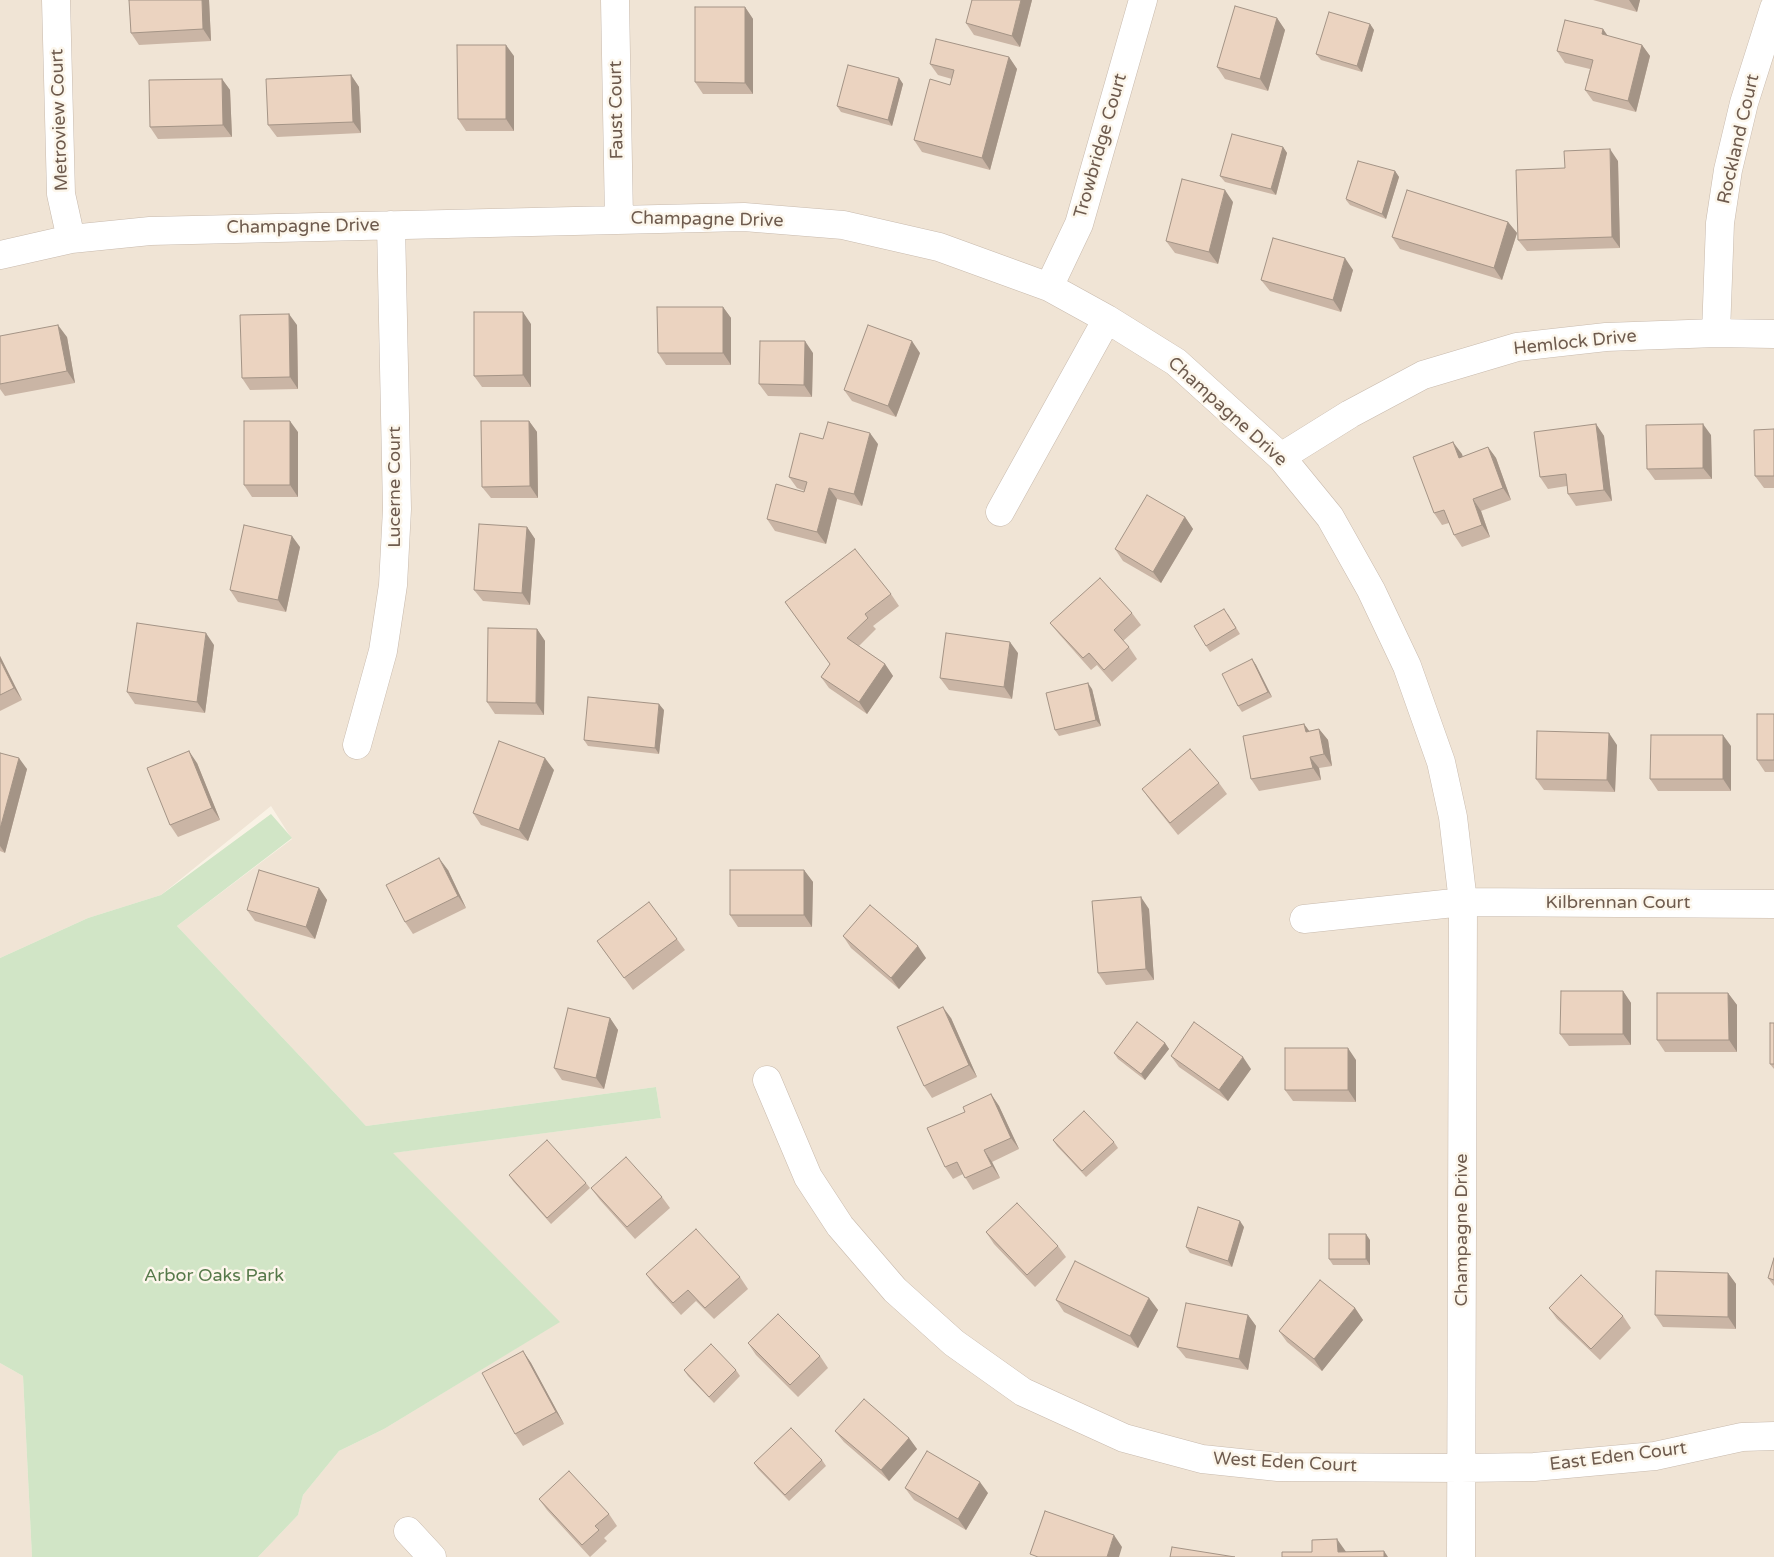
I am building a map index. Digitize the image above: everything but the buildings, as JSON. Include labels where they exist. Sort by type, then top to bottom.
[{"type":"street","name":"Metroview Court","points":[[56,0],[61,194],[71,239]]},
{"type":"street","name":"Faust Court","points":[[615,0],[619,219]]},
{"type":"street","name":"Trowbridge Court","points":[[1049,288],[1079,224],[1143,0]]},
{"type":"street","name":"Rockland Court","points":[[1716,333],[1720,223],[1728,170],[1744,103],[1774,8]]},
{"type":"street","name":"Champagne Drive","points":[[0,255],[71,239],[150,231],[744,217],[844,225],[939,247],[1049,288],[1107,319],[1176,362],[1281,457],[1330,517],[1372,590],[1407,666],[1441,762],[1453,817],[1463,902],[1461,1557]]},
{"type":"street","name":"Lucerne Court","points":[[357,745],[383,651],[393,584],[396,509],[391,225]]},
{"type":"street","points":[[1000,512],[1107,319]]},
{"type":"street","name":"Hemlock Drive","points":[[1281,457],[1350,414],[1423,375],[1517,347],[1606,337],[1716,333],[1774,334]]},
{"type":"street","points":[[1304,919],[1463,902]]},
{"type":"street","name":"Kilbrennan Court","points":[[1463,902],[1774,904]]},
{"type":"street","name":"West Eden Court","points":[[767,1080],[808,1177],[840,1226],[894,1290],[954,1343],[1022,1392],[1124,1438],[1202,1459],[1278,1467],[1461,1468]]},
{"type":"street","name":"East Eden Court","points":[[1461,1468],[1534,1467],[1655,1456],[1742,1437],[1774,1436]]},
{"type":"street","points":[[408,1532],[432,1557]]},
{"type":"shaded area","points":[[0,0],[1774,0],[1774,1557],[258,1557],[298,1515],[303,1495],[339,1451],[384,1429],[559,1322],[392,1153],[661,1118],[656,1087],[366,1126],[177,926],[292,839],[271,806],[161,895],[88,918],[0,958]]},
{"type":"shaded area","points":[[0,1363],[23,1376],[32,1557],[0,1557]]},
{"type":"green space","name":"Arbor Oaks Park","points":[[271,814],[292,838],[177,926],[366,1126],[656,1087],[661,1118],[393,1153],[560,1322],[384,1429],[339,1451],[303,1495],[298,1515],[258,1557],[32,1557],[23,1376],[0,1363],[0,958],[88,918],[161,895]]}]
